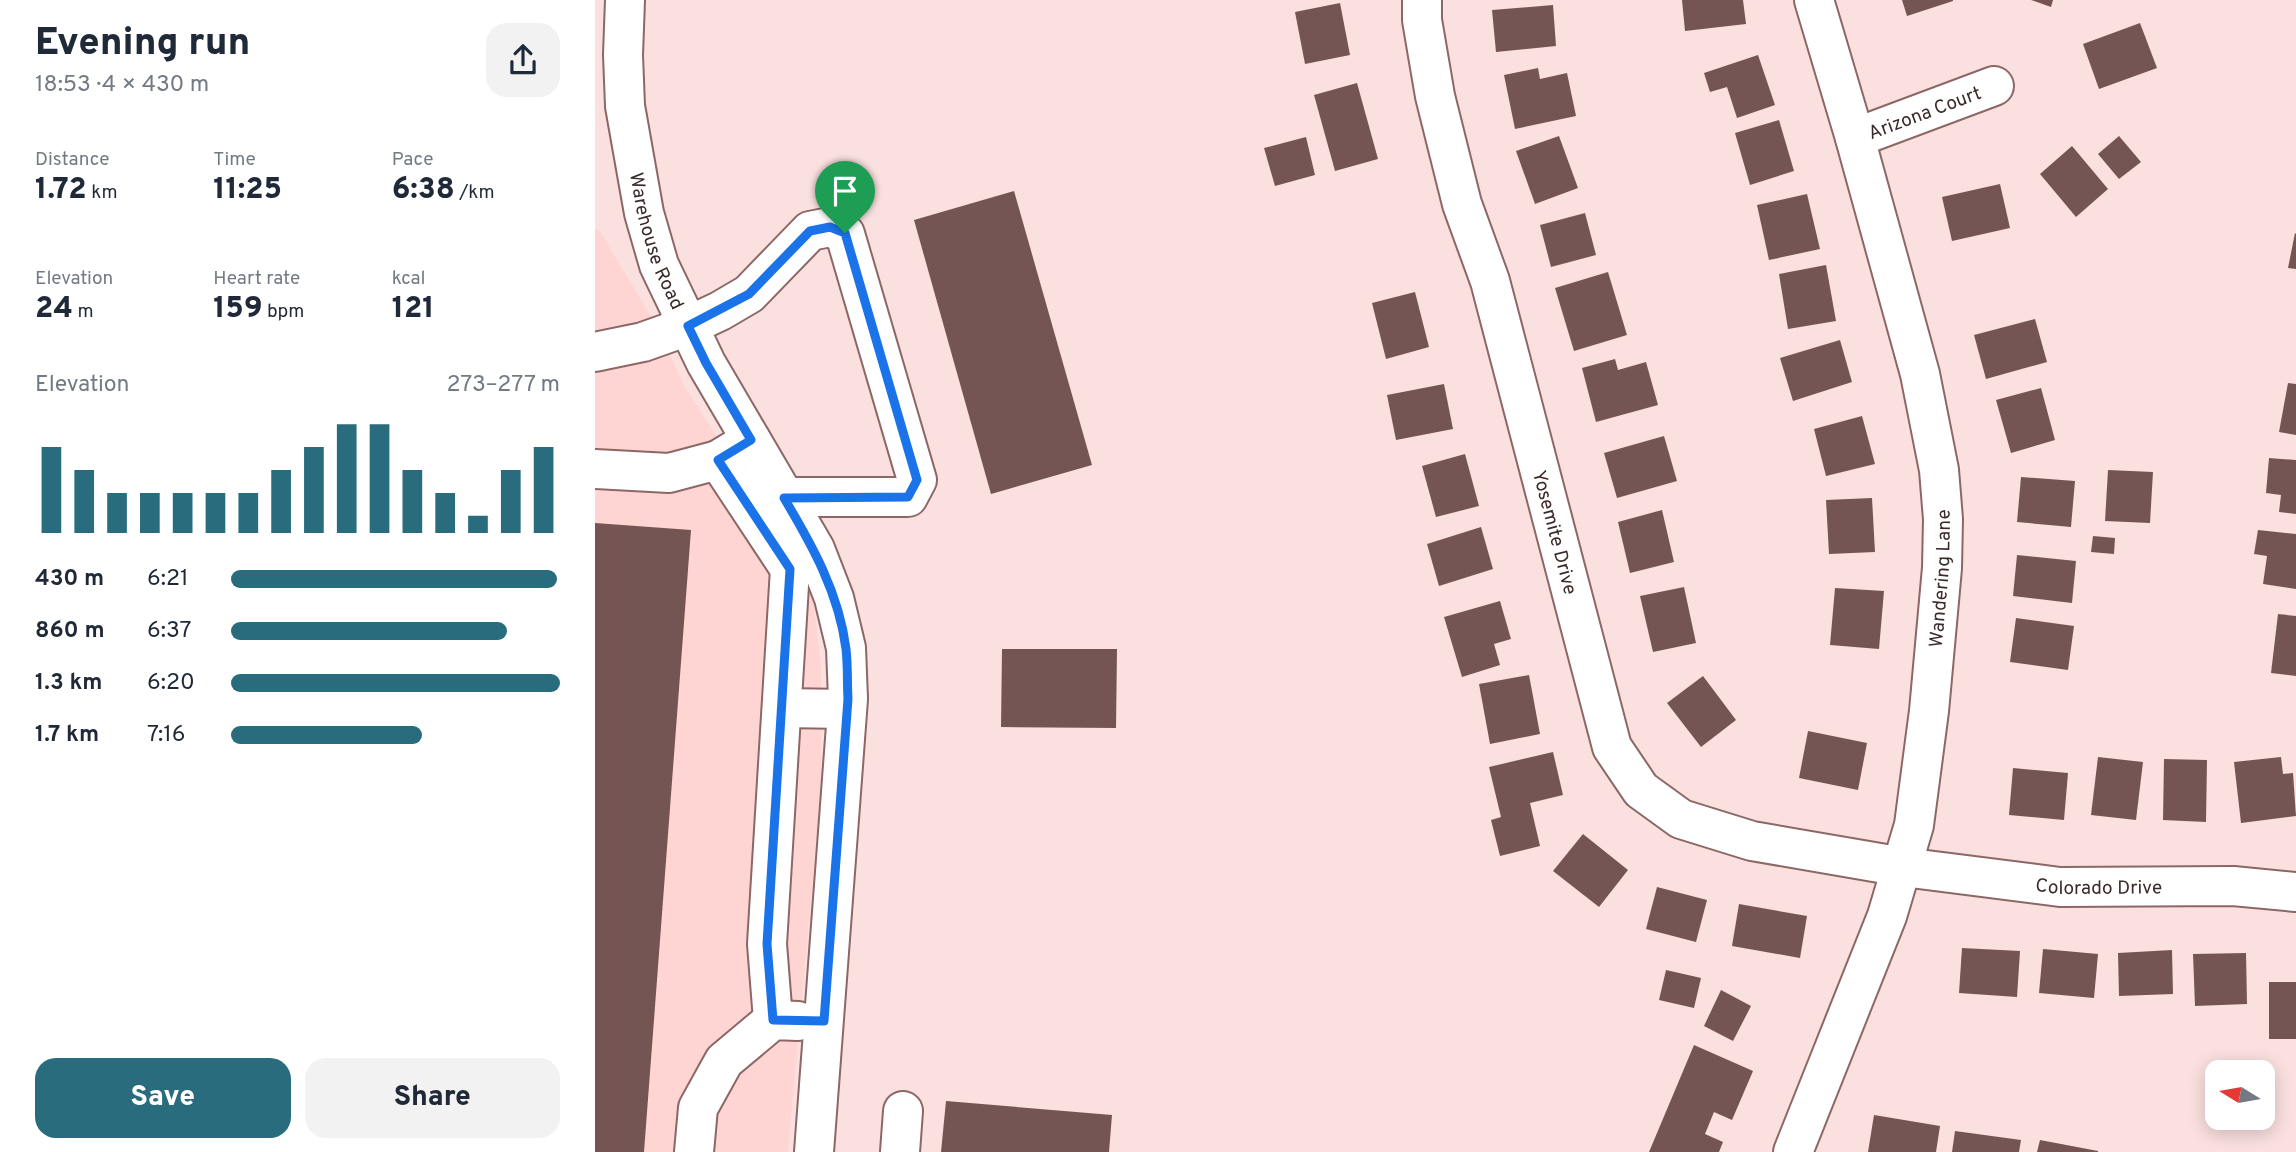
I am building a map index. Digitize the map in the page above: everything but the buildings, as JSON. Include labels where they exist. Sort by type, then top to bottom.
[{"type":"street","name":"Warehouse Road","points":[[625,0],[625,106],[644,213],[659,265],[706,363],[784,498],[799,553],[834,598],[846,648],[848,709],[814,1152]]},
{"type":"street","name":"Yosemite Drive","points":[[1422,0],[1422,20],[1435,96],[1462,204],[1490,281],[1612,747],[1641,790],[1681,819],[1752,841],[1903,867]]},
{"type":"street","name":"Wandering Lane","points":[[1793,1152],[1887,916],[1915,825],[1929,711],[1942,568],[1943,519],[1939,470],[1920,374],[1814,0]]},
{"type":"street","name":"Arizona Court","points":[[1855,138],[1994,86]]},
{"type":"street","points":[[595,352],[643,342],[688,326],[749,294],[810,231],[830,227],[845,233],[917,480],[908,497],[784,498]]},
{"type":"street","points":[[595,469],[669,473],[718,460],[751,440]]},
{"type":"street","points":[[718,460],[799,553],[782,708],[767,944],[773,1020]]},
{"type":"street","points":[[782,708],[848,709]]},
{"type":"street","name":"Colorado Drive","points":[[1903,867],[2060,887],[2233,886],[2296,892]]},
{"type":"street","points":[[694,1152],[698,1108],[724,1061],[773,1020],[824,1021]]},
{"type":"street","points":[[900,1152],[903,1111]]},
{"type":"shaded area","points":[[595,230],[599,230],[652,318],[685,387],[811,584],[821,664],[821,787],[788,1152],[595,1152]]},
{"type":"route","points":[[830,227],[845,233],[917,480],[908,497],[784,498],[815,550],[834,598],[846,648],[848,699],[824,1021],[773,1020],[767,944],[790,569],[718,460],[751,440],[706,363],[688,326],[749,294],[810,231],[830,227]]}]
